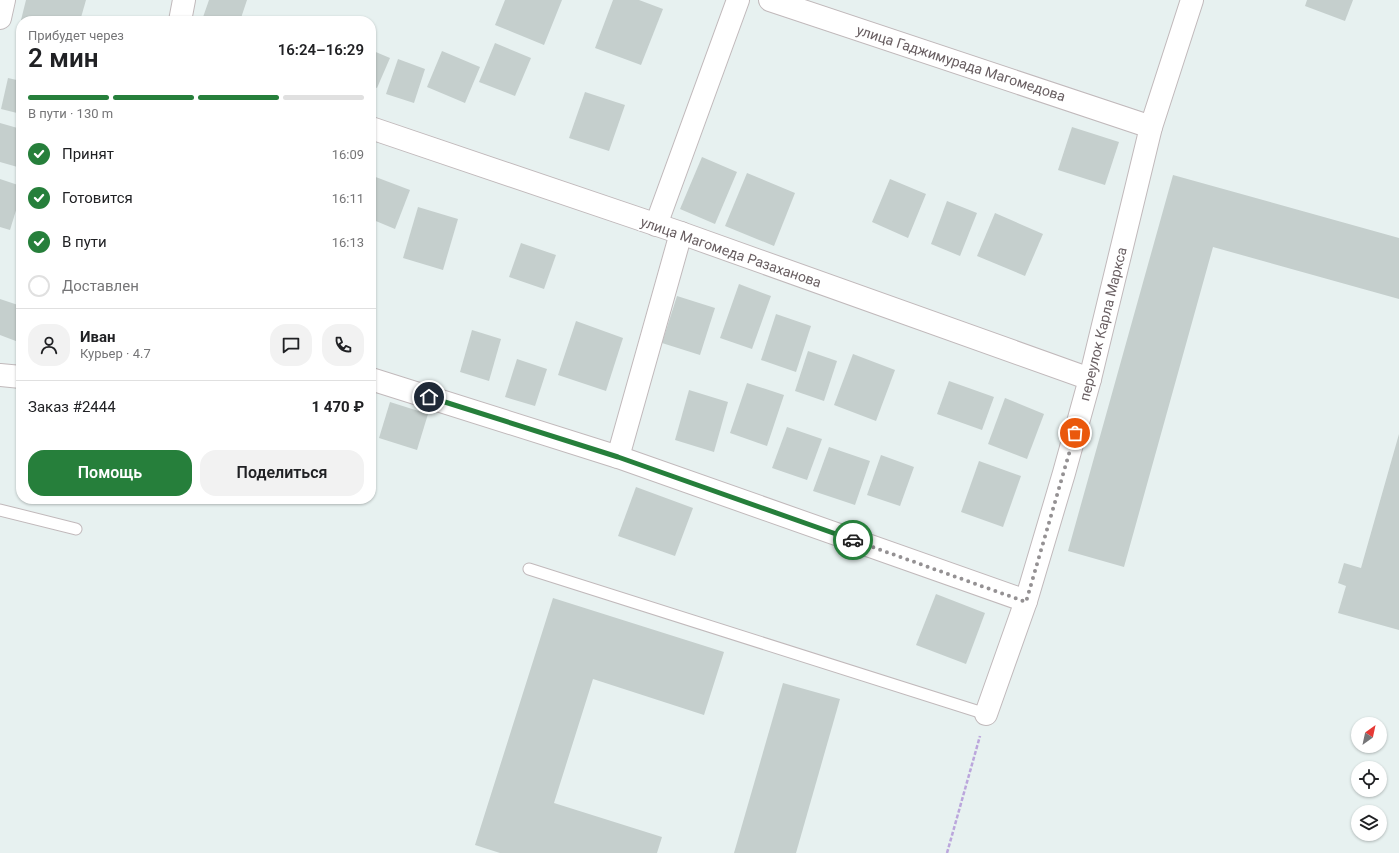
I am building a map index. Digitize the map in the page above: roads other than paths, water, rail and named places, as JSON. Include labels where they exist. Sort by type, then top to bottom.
[{"type":"street","points":[[0,18],[4,0]]},
{"type":"street","points":[[181,16],[184,0]]},
{"type":"street","points":[[656,225],[738,0]]},
{"type":"street","name":"улица Гаджимурада Магомедова","points":[[770,0],[1151,127]]},
{"type":"street","name":"переулок Карла Маркса","points":[[986,714],[1026,602],[1090,379],[1151,127],[1192,0]]},
{"type":"street","name":"улица Магомеда Разаханова","points":[[376,130],[681,233],[1090,379]]},
{"type":"street","points":[[618,457],[681,233]]},
{"type":"street","points":[[0,375],[16,377]]},
{"type":"street","points":[[376,381],[618,457],[1026,602]]},
{"type":"lane","points":[[0,510],[76,529]]},
{"type":"lane","points":[[530,569],[986,714]]}]
